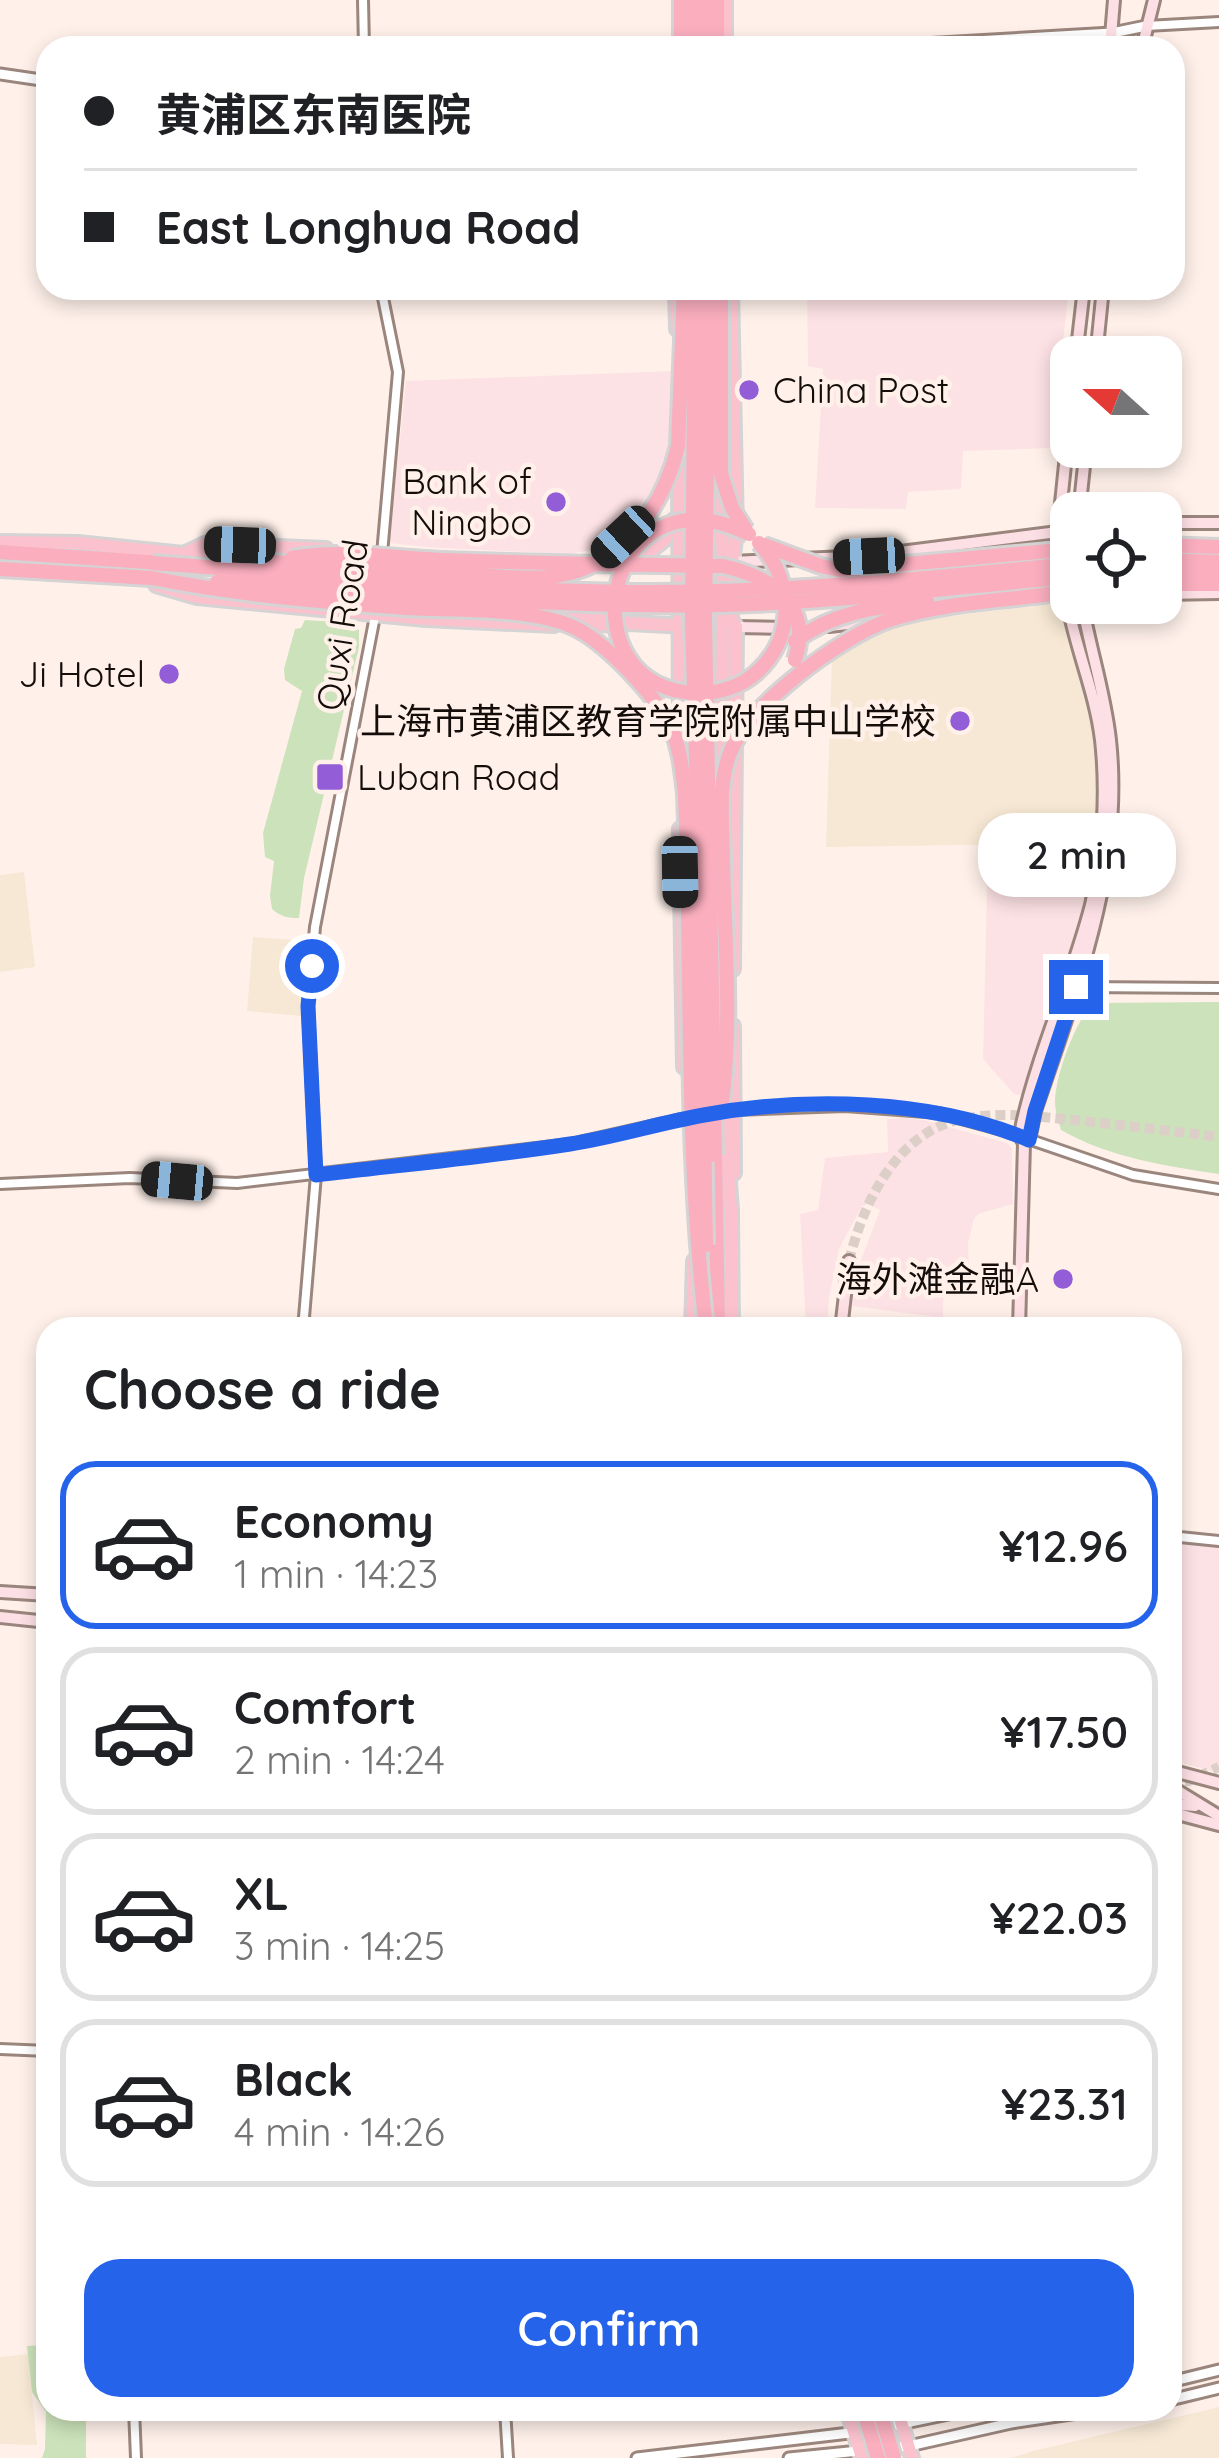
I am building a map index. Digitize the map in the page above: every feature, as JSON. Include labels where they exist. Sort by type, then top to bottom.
[{"type":"highway","points":[[684,0],[685,36]]},
{"type":"highway","points":[[715,0],[715,36]]},
{"type":"highway","points":[[655,532],[678,446],[685,300]]},
{"type":"highway","points":[[686,300],[706,1317]]},
{"type":"highway","points":[[715,300],[722,474],[732,508],[776,564],[787,602],[782,633],[763,666]]},
{"type":"highway","points":[[715,300],[705,622],[718,1317]]},
{"type":"highway","points":[[598,562],[644,521],[668,482]]},
{"type":"highway","points":[[705,1317],[692,1154],[685,793],[670,725],[615,623],[613,600],[621,571],[634,550],[655,532],[680,522],[707,520],[728,524],[820,566],[840,570],[1050,550]]},
{"type":"highway","points":[[1182,546],[1219,547]]},
{"type":"highway","points":[[269,562],[519,577],[564,574],[634,550]]},
{"type":"highway","points":[[0,552],[278,599],[547,619],[597,640],[657,682],[689,693],[732,688],[807,631],[856,610],[1050,595]]},
{"type":"highway","points":[[154,576],[308,555],[723,566],[768,582],[791,604],[800,644],[778,692]]},
{"type":"highway","points":[[1182,561],[1219,562]]},
{"type":"highway","points":[[0,572],[648,592],[788,590],[1050,566]]},
{"type":"highway","points":[[1182,573],[1219,574]]},
{"type":"highway","points":[[154,576],[650,606],[788,603],[1050,579]]},
{"type":"highway","points":[[1182,584],[1219,584]]},
{"type":"highway","points":[[716,1155],[725,1082],[726,767],[742,730],[778,692],[854,636],[890,620],[942,608],[1050,595]]},
{"type":"highway","points":[[597,640],[655,702]]},
{"type":"highway","points":[[867,2421],[878,2458]]},
{"type":"highway","points":[[883,2421],[894,2458]]},
{"type":"main road","points":[[1112,36],[1114,0]]},
{"type":"main road","points":[[1144,36],[1154,0]]},
{"type":"main road","points":[[685,300],[679,452],[682,565],[695,715],[698,1116],[692,1317]]},
{"type":"main road","points":[[682,565],[689,537],[686,300]]},
{"type":"main road","points":[[715,300],[731,619],[722,726],[729,1110],[735,1169],[732,1317]]},
{"type":"main road","points":[[154,576],[197,597],[594,627],[659,624],[687,616],[713,589],[736,532],[731,300]]},
{"type":"main road","points":[[1078,336],[1083,300]]},
{"type":"main road","points":[[1098,336],[1102,300]]},
{"type":"main road","points":[[572,569],[604,554],[663,496],[679,452]]},
{"type":"main road","points":[[627,571],[665,539],[680,510]]},
{"type":"main road","points":[[1182,523],[1219,523]]},
{"type":"main road","points":[[0,542],[79,543],[206,558],[382,557],[469,569],[627,571],[869,556],[1050,532]]},
{"type":"main road","points":[[1182,594],[1219,593]]},
{"type":"main road","points":[[687,616],[728,627],[847,625],[1050,596]]},
{"type":"main road","points":[[687,616],[680,654],[680,872],[685,1096],[698,1116]]},
{"type":"main road","points":[[1071,986],[1096,876],[1103,779],[1095,707],[1077,624]]},
{"type":"main road","points":[[1019,1317],[1025,1107],[1101,901],[1111,818],[1110,742],[1087,624]]},
{"type":"main road","points":[[728,627],[736,671],[729,1110]]},
{"type":"main road","points":[[680,654],[695,715]]},
{"type":"main road","points":[[722,726],[736,671]]},
{"type":"main road","points":[[842,1317],[849,1262]]},
{"type":"main road","points":[[0,1592],[36,1594]]},
{"type":"main road","points":[[0,1617],[36,1621]]},
{"type":"main road","points":[[1182,1773],[1219,1783]]},
{"type":"main road","points":[[1182,1794],[1216,1817]]},
{"type":"main road","points":[[1182,1810],[1216,1817]]},
{"type":"main road","points":[[850,2421],[860,2454]]},
{"type":"main road","points":[[901,2421],[910,2452]]},
{"type":"street","points":[[363,0],[364,36]]},
{"type":"street","points":[[1060,36],[1219,22]]},
{"type":"street","points":[[0,74],[36,79]]},
{"type":"street","name":"Quxi Road","points":[[304,1317],[316,1175],[308,1006],[315,926],[382,557],[398,372],[383,300]]},
{"type":"street","points":[[1071,986],[1219,988]]},
{"type":"street","points":[[0,1184],[130,1178],[237,1183],[570,1144],[729,1110],[845,1106],[939,1113],[1133,1175],[1219,1190]]},
{"type":"street","points":[[1182,1537],[1219,1541]]},
{"type":"street","points":[[0,2049],[36,2050]]},
{"type":"street","points":[[1182,2379],[1219,2370]]},
{"type":"street","points":[[1182,2397],[1219,2388]]},
{"type":"street","points":[[134,2421],[136,2458]]},
{"type":"street","points":[[506,2421],[508,2458]]},
{"type":"street","points":[[637,2458],[853,2434],[887,2421]]},
{"type":"street","points":[[789,2458],[910,2452],[1024,2421]]},
{"type":"shaded area","points":[[807,300],[1068,300],[1064,336],[1050,336],[1050,448],[963,451],[961,489],[908,492],[906,509],[815,508],[823,369],[808,366]]},
{"type":"shaded area","points":[[672,371],[673,445],[663,477],[645,510],[608,547],[569,554],[389,543],[406,381]]},
{"type":"shaded area","name":"上海市黄浦区教育学院附属中山学校","points":[[1050,604],[1050,624],[1066,624],[1090,707],[1098,799],[1094,843],[826,847],[832,655],[858,638],[903,622]]},
{"type":"shaded area","points":[[988,844],[1095,846],[1089,900],[1026,1096],[1014,1094],[983,1059]]},
{"type":"shaded area","points":[[24,872],[35,967],[0,972],[0,875]]},
{"type":"shaded area","points":[[253,937],[309,941],[302,1016],[247,1011]]},
{"type":"shaded area","points":[[887,1119],[924,1120],[1007,1143],[1012,1148],[1013,1204],[978,1214],[968,1243],[969,1266],[944,1267],[943,1317],[852,1306],[861,1260],[880,1210],[862,1206],[839,1249],[828,1317],[805,1317],[800,1214],[818,1210],[825,1158],[888,1152]]},
{"type":"shaded area","points":[[1182,1543],[1219,1548],[1219,1773],[1182,1763]]},
{"type":"shaded area","points":[[28,2354],[37,2445],[0,2444],[0,2357]]},
{"type":"shaded area","points":[[1219,2407],[1219,2458],[1011,2458],[1160,2421],[1182,2421],[1182,2416]]},
{"type":"green space","points":[[305,620],[350,623],[359,630],[359,647],[304,878],[299,918],[295,918],[272,909],[274,861],[265,857],[263,833],[302,691],[285,680],[284,669],[295,629]]},
{"type":"green space","points":[[1219,1002],[1219,1174],[1117,1154],[1061,1130],[1055,1105],[1059,1077],[1073,1035],[1093,1003]]},
{"type":"green space","points":[[27,2346],[36,2346],[36,2398],[32,2392]]},
{"type":"green space","points":[[46,2421],[86,2421],[86,2458],[42,2458]]},
{"type":"tunnel","points":[[849,1261],[863,1216],[886,1173],[919,1138],[940,1126],[978,1117],[1022,1116],[1219,1137]]},
{"type":"tunnel","points":[[1182,1781],[1219,1767]]},
{"type":"place","name":"China Post","points":[[749,390]]},
{"type":"place","name":"Bank of Ningbo","points":[[556,502]]},
{"type":"place","name":"Ji Hotel","points":[[169,674]]},
{"type":"place","name":"上海市黄浦区教育学院附属中山学校","points":[[960,721]]},
{"type":"place","name":"Luban Road","points":[[330,777]]},
{"type":"place","name":"海外滩金融A","points":[[1063,1279]]},
{"type":"route","points":[[312,966],[308,1006],[316,1175],[570,1144],[752,1108],[896,1108],[939,1113],[1029,1140],[1076,987]]}]
